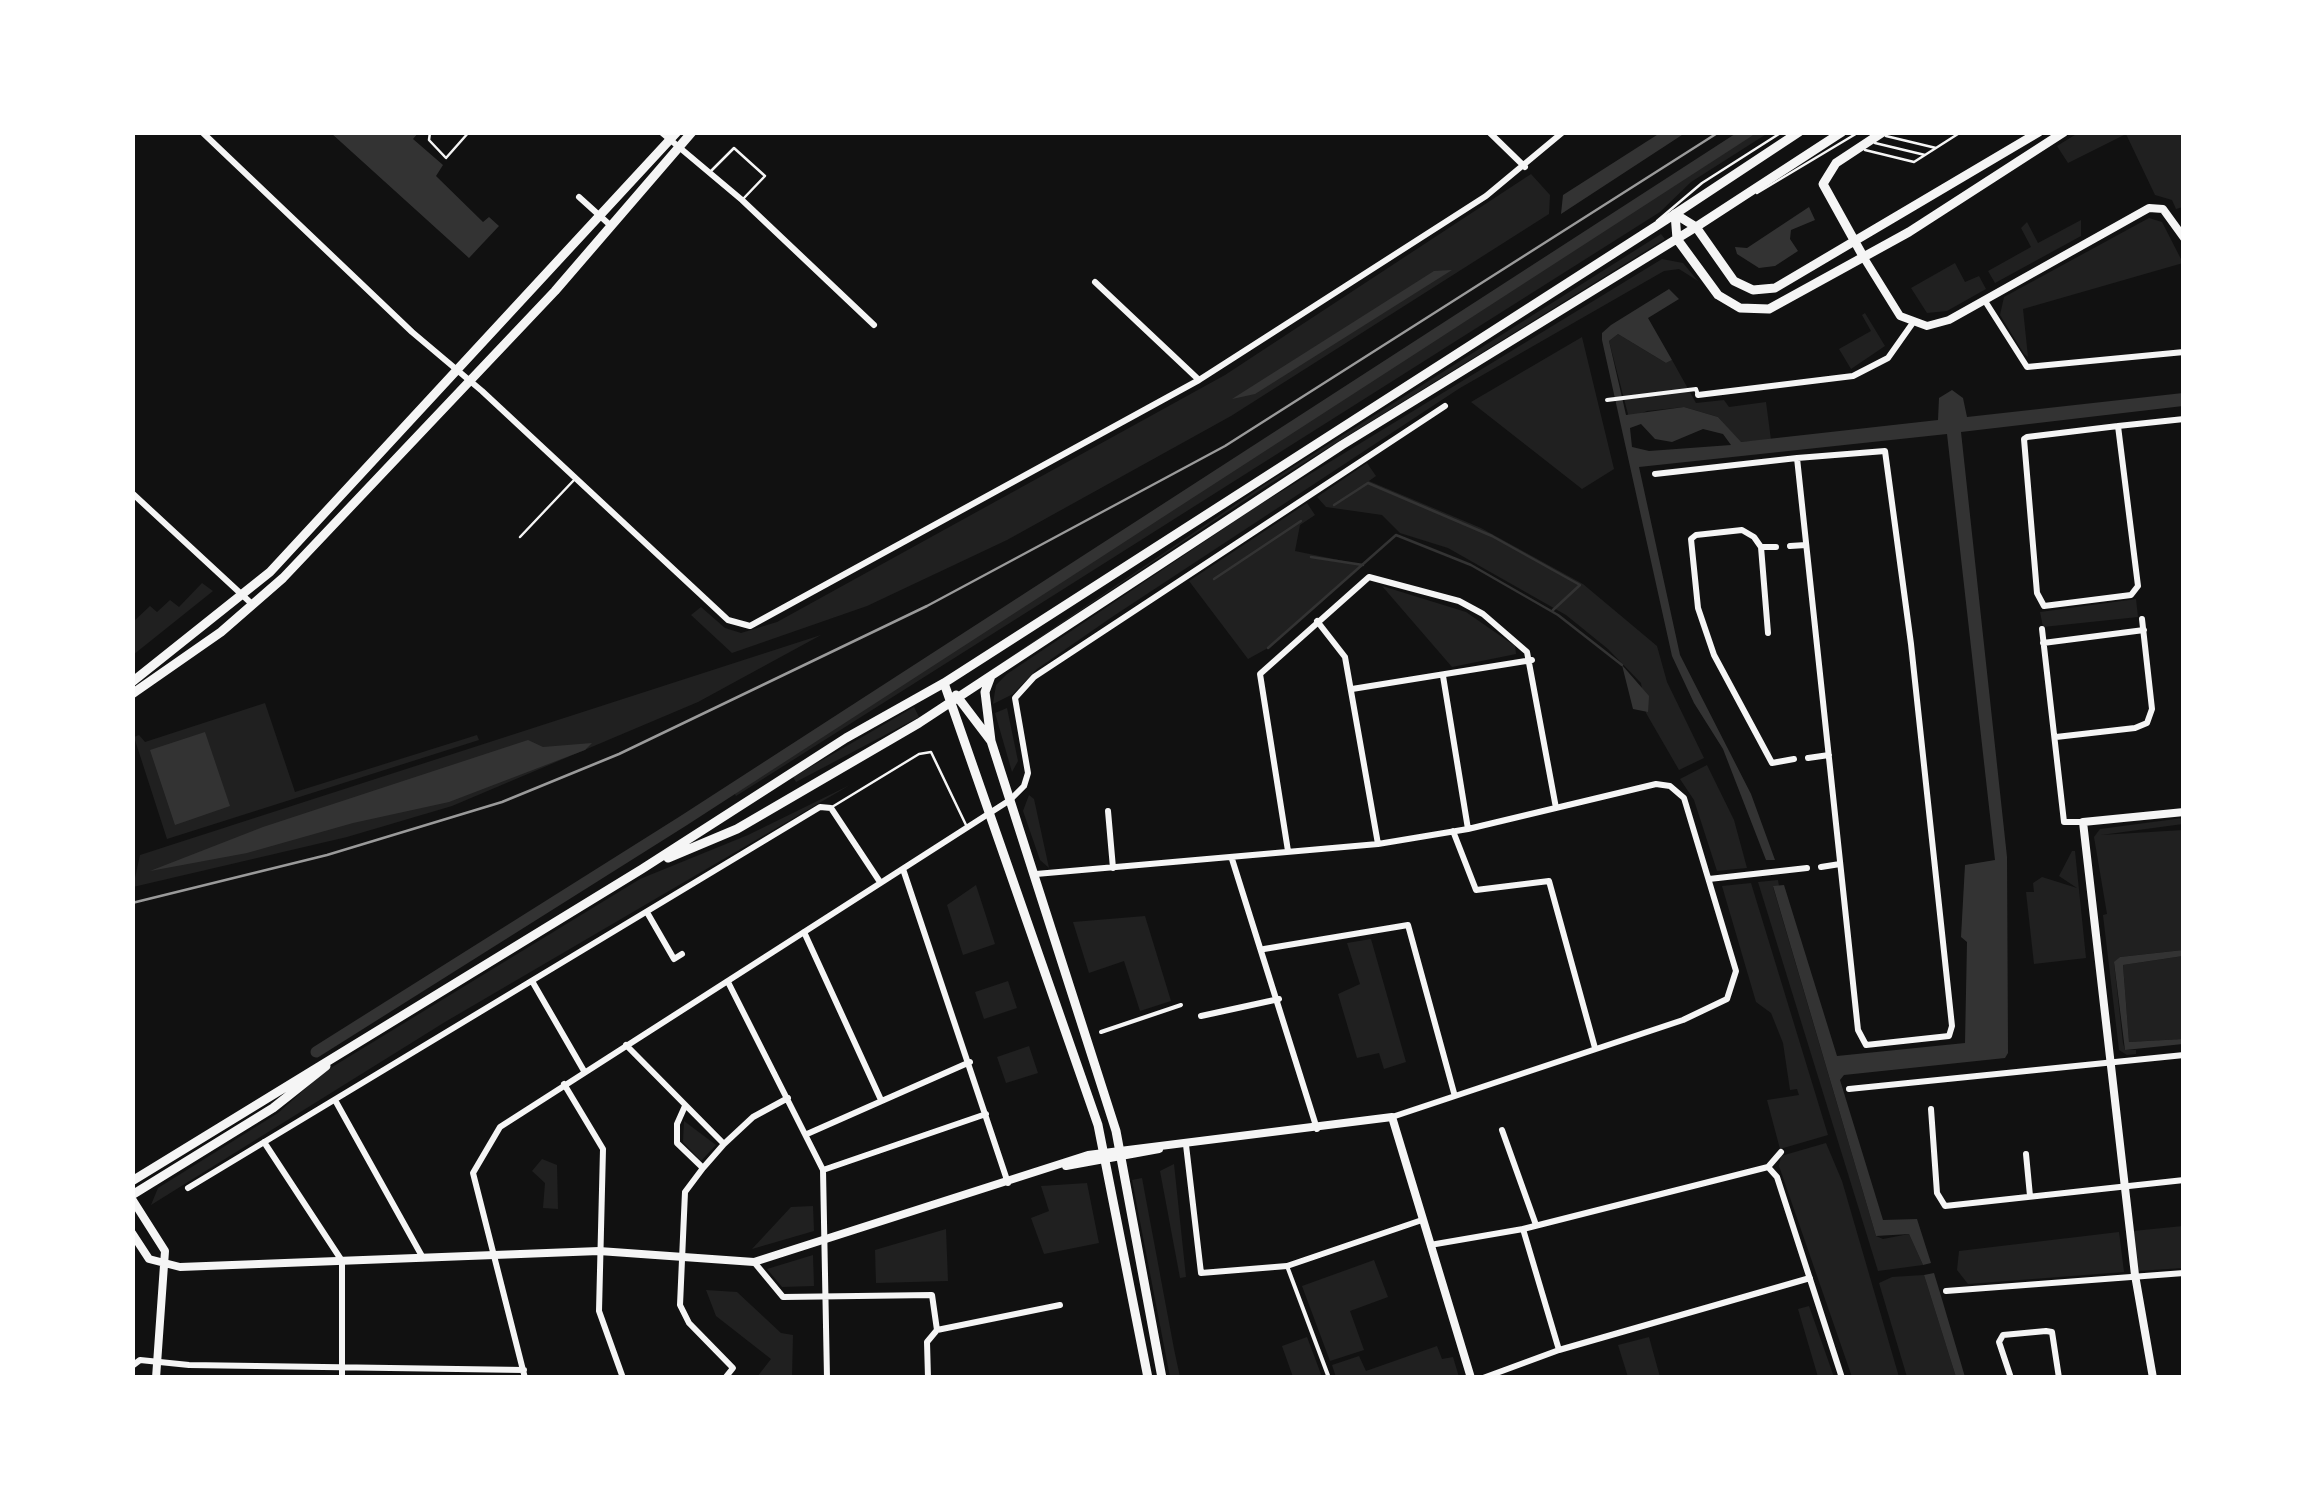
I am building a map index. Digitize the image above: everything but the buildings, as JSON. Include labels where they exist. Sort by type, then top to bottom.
[{"type":"main road","points":[[132,694],[184,660],[253,604],[470,382],[692,132]]},
{"type":"main road","points":[[132,1181],[642,869],[846,738],[944,683],[1799,132]]},
{"type":"main road","points":[[642,869],[737,829],[948,704],[1342,444],[1678,239],[1842,132]]},
{"type":"main road","points":[[1674,214],[1696,227],[1728,275],[1753,290],[1782,286],[2040,132]]},
{"type":"main road","points":[[1864,258],[1823,184],[1830,169],[1881,134]]},
{"type":"main road","points":[[1674,214],[1678,239],[1718,294],[1751,310],[1779,306],[1864,258],[2061,134]]},
{"type":"main road","points":[[132,682],[244,597],[674,136]]},
{"type":"main road","points":[[992,675],[985,692],[991,741],[1036,874],[1119,1155],[1162,1378]]},
{"type":"main road","points":[[944,683],[991,741]]},
{"type":"main road","points":[[944,683],[948,704],[991,811],[1105,1157],[1148,1378]]},
{"type":"main road","points":[[132,1197],[274,1108],[336,1058]]},
{"type":"street","points":[[202,132],[728,620],[750,626],[1199,380],[1526,167],[1563,132]]},
{"type":"street","points":[[660,132],[674,136],[680,148],[742,200],[874,325]]},
{"type":"street","points":[[1489,132],[1526,167]]},
{"type":"street","points":[[579,197],[610,225]]},
{"type":"street","points":[[1864,258],[1900,316],[1912,324],[1938,325],[2150,208],[2163,209],[2184,238]]},
{"type":"street","points":[[1096,282],[1199,380]]},
{"type":"street","points":[[1985,301],[2027,367],[2184,352]]},
{"type":"street","points":[[1610,400],[1696,390],[1698,395],[1854,376],[1888,358],[1912,324]]},
{"type":"street","points":[[132,1366],[140,1360],[156,1364],[342,1365],[524,1374],[473,1172],[500,1127],[1010,800],[1024,786],[1028,773],[1015,698],[1034,677],[1445,406]]},
{"type":"street","points":[[2118,426],[2138,586],[2131,595],[2044,606],[2037,592],[2024,439],[2118,426],[2184,419]]},
{"type":"street","points":[[1655,474],[1797,458],[1886,451],[1911,644],[1952,1026],[1949,1036],[1866,1045],[1861,1039],[1797,458]]},
{"type":"street","points":[[132,493],[253,604]]},
{"type":"street","points":[[1768,634],[1760,548],[1742,530],[1691,539],[1698,608],[1714,656],[1772,763],[1794,759]]},
{"type":"street","points":[[1790,546],[1806,544]]},
{"type":"street","points":[[1760,548],[1776,547]]},
{"type":"street","points":[[1288,851],[1258,680],[1264,668],[1368,577],[1459,601],[1483,614],[1532,660],[1556,808]]},
{"type":"street","points":[[1317,620],[1344,652],[1378,844]]},
{"type":"street","points":[[2056,737],[2135,728],[2147,723],[2152,708],[2142,620]]},
{"type":"street","points":[[2042,629],[2064,822],[2184,812]]},
{"type":"street","points":[[2044,643],[2144,630]]},
{"type":"street","points":[[1352,688],[1532,660]]},
{"type":"street","points":[[1443,676],[1468,829]]},
{"type":"street","points":[[1808,758],[1829,755]]},
{"type":"street","points":[[133,1234],[149,1260],[166,1264],[600,1251],[754,1262],[1061,1166],[1392,1117],[1454,1093],[1684,1020],[1727,1000],[1736,971],[1691,813],[1670,786],[1656,784],[1468,829],[1378,844],[1036,874]]},
{"type":"street","points":[[188,1188],[820,808],[830,808],[880,882]]},
{"type":"street","points":[[1108,811],[1113,868]]},
{"type":"street","points":[[2083,822],[2135,1275],[2153,1378]]},
{"type":"street","points":[[1452,831],[1476,890],[1549,881],[1595,1048]]},
{"type":"street","points":[[1232,858],[1264,949],[1317,1130]]},
{"type":"street","points":[[1821,866],[1840,864]]},
{"type":"street","points":[[904,868],[1008,1184]]},
{"type":"street","points":[[1710,879],[1807,868]]},
{"type":"street","points":[[648,914],[674,959],[682,954]]},
{"type":"street","points":[[1264,949],[1408,925],[1454,1093]]},
{"type":"street","points":[[804,932],[882,1100]]},
{"type":"street","points":[[532,981],[584,1070]]},
{"type":"street","points":[[728,982],[823,1170],[826,1378]]},
{"type":"street","points":[[1201,1016],[1279,999]]},
{"type":"street","points":[[1102,1032],[1181,1005]]},
{"type":"street","points":[[626,1045],[724,1144]]},
{"type":"street","points":[[1849,1089],[2184,1055]]},
{"type":"street","points":[[807,1134],[970,1062]]},
{"type":"street","points":[[1929,1081],[1930,1093]]},
{"type":"street","points":[[564,1084],[603,1149],[598,1311],[623,1378]]},
{"type":"street","points":[[725,1378],[733,1368],[688,1324],[680,1305],[685,1192],[702,1168],[753,1117],[788,1098]]},
{"type":"street","points":[[335,1100],[424,1258]]},
{"type":"street","points":[[685,1106],[678,1124],[678,1143],[702,1168]]},
{"type":"street","points":[[1931,1109],[1936,1193],[1944,1206],[2184,1180]]},
{"type":"street","points":[[823,1170],[986,1114]]},
{"type":"street","points":[[1392,1117],[1471,1378]]},
{"type":"street","points":[[1502,1130],[1536,1226]]},
{"type":"street","points":[[264,1142],[342,1261],[342,1378]]},
{"type":"street","points":[[1186,1145],[1201,1274],[1287,1266],[1422,1220]]},
{"type":"street","points":[[1119,1155],[1138,1148],[1160,1149]]},
{"type":"street","points":[[1430,1245],[1523,1229],[1768,1167],[1781,1152]]},
{"type":"street","points":[[2026,1154],[2030,1196]]},
{"type":"street","points":[[1768,1167],[1777,1176],[1842,1378]]},
{"type":"street","points":[[132,1197],[165,1252],[156,1378]]},
{"type":"street","points":[[1523,1229],[1559,1350]]},
{"type":"street","points":[[754,1262],[783,1297],[932,1295],[937,1330]]},
{"type":"street","points":[[1287,1266],[1328,1378]]},
{"type":"street","points":[[1946,1291],[2184,1273]]},
{"type":"street","points":[[1483,1378],[1559,1350],[1810,1278]]},
{"type":"street","points":[[928,1378],[927,1342],[937,1330],[1060,1305]]},
{"type":"street","points":[[2010,1378],[1999,1342],[2003,1335],[2046,1330],[2052,1332],[2059,1378]]},
{"type":"lane","points":[[430,132],[429,140],[446,158],[470,132]]},
{"type":"lane","points":[[1646,230],[1702,184],[1782,132]]},
{"type":"lane","points":[[1733,203],[1860,132]]},
{"type":"lane","points":[[1858,148],[1910,162],[1961,132]]},
{"type":"lane","points":[[1881,134],[1937,148]]},
{"type":"lane","points":[[1868,142],[1926,155]]},
{"type":"lane","points":[[709,173],[734,148],[765,176],[742,200]]},
{"type":"lane","points":[[520,537],[574,480]]},
{"type":"lane","points":[[830,808],[919,754],[931,752],[966,826]]},
{"type":"lane","points":[[1086,1038],[1102,1032]]},
{"type":"shaded area","points":[[331,133],[418,133],[413,139],[443,165],[436,176],[483,222],[489,217],[499,226],[469,258]]},
{"type":"shaded area","points":[[1660,133],[1685,133],[1561,214],[1563,195]]},
{"type":"shaded area","points":[[1753,133],[1768,133],[1691,182],[1660,212],[736,796],[731,787]]},
{"type":"shaded area","points":[[2078,133],[2183,133],[2183,207],[2176,209],[2172,200],[2155,195],[2126,134],[2068,163],[2057,146]]},
{"type":"shaded area","points":[[1531,174],[1550,195],[1549,214],[1231,416],[1007,540],[867,606],[732,653],[691,615],[701,607],[725,628],[741,633],[777,622],[1225,375]]},
{"type":"shaded area","points":[[1809,207],[1815,220],[1791,230],[1790,239],[1798,251],[1775,266],[1759,268],[1737,254],[1735,247],[1747,248]]},
{"type":"shaded area","points":[[2149,218],[2162,222],[2183,263],[2023,309],[2028,357],[2024,354],[2000,315],[2004,297]]},
{"type":"shaded area","points":[[2081,220],[2081,236],[1995,283],[1988,271],[2031,247],[2021,228],[2027,222],[2038,243]]},
{"type":"shaded area","points":[[1661,234],[1665,239],[1265,487],[969,685],[1264,485]]},
{"type":"shaded area","points":[[1662,259],[1683,263],[1698,281],[1679,269],[1664,271],[1460,388],[1112,617],[1037,669],[1013,694],[993,704],[996,685],[1007,674],[1256,507]]},
{"type":"shaded area","points":[[1955,263],[1965,282],[1979,276],[1986,289],[1947,311],[1927,313],[1911,288]]},
{"type":"shaded area","points":[[1452,270],[1255,394],[1232,399],[1434,271]]},
{"type":"shaded area","points":[[1669,289],[1679,299],[1648,318],[1672,360],[1666,363],[1618,334],[1609,341],[1626,415],[1684,407],[1718,417],[1741,442],[1938,420],[1939,398],[1952,390],[1963,398],[1967,417],[2183,393],[2183,406],[1961,432],[2007,857],[2008,1053],[2005,1058],[1844,1075],[1840,1080],[1883,1220],[1917,1219],[1931,1263],[1923,1265],[1909,1234],[1876,1236],[1773,886],[1784,885],[1837,1056],[1965,1043],[1967,942],[1961,937],[1965,865],[1995,860],[1947,434],[1639,467],[1680,655],[1751,794],[1775,860],[1766,860],[1723,749],[1694,703],[1672,656],[1602,340],[1602,333]],"holes":[[[1641,424],[1655,439],[1672,442],[1703,429],[1723,434],[1731,445],[1649,451],[1632,447],[1630,428]]]},
{"type":"shaded area","points":[[1865,313],[1885,346],[1851,369],[1839,349],[1871,331],[1862,315]]},
{"type":"shaded area","points":[[1618,334],[1666,363],[1672,360],[1696,403],[1724,400],[1729,407],[1766,402],[1771,440],[1740,442],[1718,417],[1684,407],[1647,411],[1629,418],[1609,341]]},
{"type":"shaded area","points":[[1582,337],[1614,469],[1582,489],[1471,402]]},
{"type":"shaded area","points":[[1367,463],[1376,476],[1369,481],[1481,528],[1583,584],[1657,646],[1667,682],[1704,758],[1679,770],[1646,713],[1641,683],[1608,649],[1566,615],[1448,548],[1400,533],[1382,515],[1326,507],[1317,497]]},
{"type":"shaded area","points":[[1307,503],[1315,515],[1300,525],[1295,551],[1363,565],[1268,648],[1248,659],[1189,581]]},
{"type":"shaded area","points":[[202,583],[213,591],[133,655],[133,622],[150,606],[157,612],[170,600],[179,607]]},
{"type":"shaded area","points":[[1382,586],[1466,612],[1515,646],[1516,654],[1452,667]]},
{"type":"shaded area","points":[[2136,599],[2138,617],[2043,627],[2040,612]]},
{"type":"shaded area","points":[[821,635],[698,702],[452,806],[347,837],[133,887],[140,855]]},
{"type":"shaded area","points":[[1622,665],[1649,696],[1648,712],[1633,709]]},
{"type":"shaded area","points":[[265,703],[295,792],[477,735],[479,740],[167,839],[134,737],[139,735],[145,742]]},
{"type":"shaded area","points":[[914,707],[919,717],[796,782],[793,777]]},
{"type":"shaded area","points":[[1007,708],[1018,761],[1012,772],[995,713]]},
{"type":"shaded area","points":[[205,732],[230,806],[175,825],[150,750]]},
{"type":"shaded area","points":[[528,740],[543,747],[592,743],[585,750],[449,802],[353,823],[247,853],[150,871],[263,827]]},
{"type":"shaded area","points":[[1707,765],[1734,820],[1747,868],[1717,871],[1694,800],[1680,779]]},
{"type":"shaded area","points":[[850,785],[445,1022],[151,1205],[158,1188],[278,1113],[324,1072],[640,879],[748,835]]},
{"type":"shaded area","points":[[1029,795],[1034,799],[1049,868],[1040,860],[1023,811]]},
{"type":"shaded area","points":[[2183,818],[2183,824],[2101,835],[2183,830],[2183,950],[2120,957],[2114,963],[2123,1043],[2125,1050],[2136,1050],[2136,1054],[2127,1055],[2119,1050],[2103,915],[2107,914],[2094,837],[2100,829]]},
{"type":"shaded area","points":[[2075,851],[2086,958],[2034,964],[2026,892],[2034,892],[2033,883],[2042,877],[2077,888],[2059,876]]},
{"type":"shaded area","points":[[1778,880],[1779,886],[1773,887],[1876,1236],[1883,1239],[1909,1234],[1923,1265],[1878,1271],[1758,882]]},
{"type":"shaded area","points":[[1751,883],[1828,1135],[1780,1149],[1767,1100],[1799,1095],[1797,1089],[1790,1090],[1783,1043],[1771,1013],[1756,1002],[1722,886]]},
{"type":"shaded area","points":[[976,885],[995,944],[963,955],[947,905]]},
{"type":"shaded area","points":[[1145,916],[1171,1001],[1140,1011],[1124,961],[1089,973],[1073,922]]},
{"type":"shaded area","points":[[1371,939],[1406,1062],[1384,1069],[1379,1053],[1357,1058],[1338,994],[1360,984],[1347,943]]},
{"type":"shaded area","points":[[2183,950],[2183,956],[2123,965],[2129,1042],[2183,1039],[2183,1044],[2125,1050],[2114,962],[2120,957]]},
{"type":"shaded area","points":[[2183,956],[2183,1039],[2129,1042],[2123,965]]},
{"type":"shaded area","points":[[1008,981],[1017,1008],[984,1019],[975,992]]},
{"type":"shaded area","points":[[1029,1046],[1038,1073],[1006,1083],[997,1057]]},
{"type":"shaded area","points":[[684,1121],[716,1145],[701,1161],[683,1142]]},
{"type":"shaded area","points":[[1826,1143],[1842,1181],[1899,1377],[1852,1377],[1779,1166],[1781,1156]]},
{"type":"shaded area","points":[[542,1159],[557,1165],[558,1209],[543,1208],[545,1183],[532,1171]]},
{"type":"shaded area","points":[[1174,1164],[1186,1277],[1180,1278],[1160,1171]]},
{"type":"shaded area","points":[[1142,1178],[1180,1377],[1170,1377],[1132,1180]]},
{"type":"shaded area","points":[[1087,1183],[1099,1243],[1044,1254],[1031,1218],[1049,1211],[1041,1186]]},
{"type":"shaded area","points":[[813,1206],[814,1231],[752,1249],[791,1207]]},
{"type":"shaded area","points":[[2183,1226],[2183,1268],[2138,1271],[2133,1231]]},
{"type":"shaded area","points":[[946,1229],[948,1281],[876,1283],[875,1250]]},
{"type":"shaded area","points":[[2119,1232],[2124,1272],[1968,1284],[1957,1270],[1959,1251]]},
{"type":"shaded area","points":[[813,1255],[814,1286],[782,1287],[767,1269]]},
{"type":"shaded area","points":[[1374,1260],[1388,1297],[1350,1311],[1364,1350],[1330,1361],[1302,1286]]},
{"type":"shaded area","points":[[1934,1273],[1965,1377],[1956,1377],[1924,1275]]},
{"type":"shaded area","points":[[1924,1275],[1956,1377],[1907,1377],[1879,1283],[1892,1277]]},
{"type":"shaded area","points":[[706,1290],[737,1292],[781,1333],[793,1335],[792,1377],[757,1377],[771,1359],[716,1316]]},
{"type":"shaded area","points":[[1809,1306],[1834,1377],[1818,1377],[1798,1309]]},
{"type":"shaded area","points":[[1307,1337],[1322,1377],[1293,1377],[1282,1346]]},
{"type":"shaded area","points":[[1649,1337],[1660,1377],[1628,1377],[1618,1345]]},
{"type":"shaded area","points":[[1437,1346],[1442,1359],[1453,1357],[1459,1377],[1336,1377],[1332,1365],[1359,1356],[1366,1371]]},
{"type":"waterway","points":[[316,1052],[683,821],[1748,132]]},
{"type":"waterway","points":[[1334,505],[1368,483],[1492,536],[1580,585],[1553,610]]},
{"type":"waterway","points":[[1214,579],[1301,521]]},
{"type":"waterway","points":[[1268,648],[1396,535],[1471,565],[1558,615],[1622,665]]},
{"type":"waterway","points":[[1311,557],[1363,565]]},
{"type":"railway","points":[[132,903],[327,855],[502,802],[619,754],[927,606],[1225,446],[1719,132]]}]
